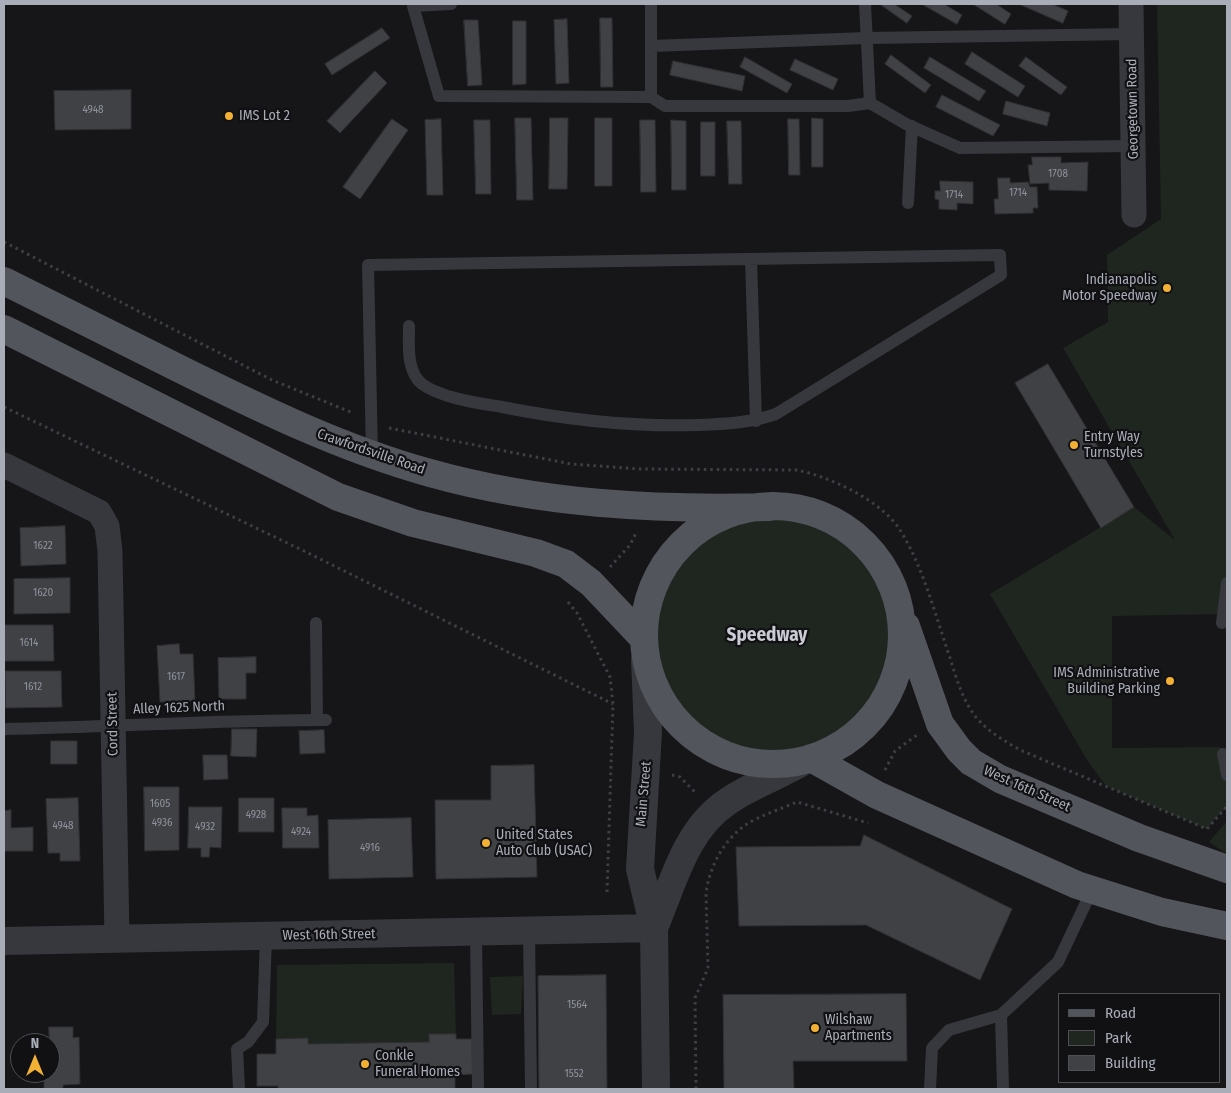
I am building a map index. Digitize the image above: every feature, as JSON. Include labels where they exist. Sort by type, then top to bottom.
[{"type":"main road","name":"Crawfordsville Road","points":[[4,281],[290,423],[372,455],[478,485],[576,501],[675,508],[769,506]]},
{"type":"main road","points":[[4,329],[338,497],[413,524],[536,553],[566,564],[591,583],[644,649],[660,698],[670,713],[696,739],[711,749],[746,762],[787,764],[808,760],[844,743],[859,732],[877,711],[891,687],[897,670],[901,642],[900,614],[896,597],[880,564],[855,536],[823,517],[797,509],[769,506],[734,513],[718,519],[702,528],[676,551],[665,565],[650,597],[644,649]]},
{"type":"main road","name":"West 16th Street","points":[[896,597],[940,724],[959,750],[971,762],[1000,778],[1130,834],[1227,869]]},
{"type":"main road","points":[[808,760],[877,795],[948,825],[1036,868],[1092,890],[1162,912],[1227,926]]},
{"type":"street","name":"Georgetown Road","points":[[1132,4],[1134,215]]},
{"type":"street","name":"Cord Street","points":[[4,465],[99,512],[107,526],[110,540],[117,939]]},
{"type":"street","name":"Main Street","points":[[644,649],[648,732],[640,870],[654,928],[656,1089]]},
{"type":"street","name":"Main Street","points":[[654,928],[686,851],[703,823],[727,802],[808,760]]},
{"type":"street","name":"West 16th Street","points":[[4,941],[654,928]]},
{"type":"lane","points":[[451,4],[413,6],[439,96],[651,97],[665,106],[848,106],[870,103],[912,126],[960,148],[1134,146]]},
{"type":"lane","points":[[651,4],[651,97]]},
{"type":"lane","points":[[865,4],[870,103]]},
{"type":"lane","points":[[651,46],[867,38],[1132,34]]},
{"type":"lane","points":[[908,203],[912,126]]},
{"type":"lane","points":[[372,455],[368,265],[1000,255],[1001,275],[776,414],[756,421],[666,426],[617,424],[563,419],[456,399],[422,384],[413,373],[410,360],[409,326]]},
{"type":"lane","points":[[751,259],[756,421]]},
{"type":"lane","points":[[1222,623],[1227,583]]},
{"type":"lane","name":"Alley 1625 North","points":[[4,729],[322,720],[316,623]]},
{"type":"lane","points":[[1223,754],[1227,775]]},
{"type":"lane","points":[[930,1089],[932,1048],[949,1030],[1001,1015],[1058,962],[1092,890]]},
{"type":"lane","points":[[529,931],[531,1089]]},
{"type":"lane","points":[[476,932],[478,1089]]},
{"type":"lane","points":[[239,1089],[236,1048],[248,1042],[263,1022],[266,936]]},
{"type":"lane","points":[[1001,1015],[1003,1089]]},
{"type":"path","points":[[4,407],[304,551],[613,704]]},
{"type":"path","points":[[606,571],[630,545],[638,524]]},
{"type":"path","points":[[568,602],[577,613],[610,678],[613,704],[607,892]]},
{"type":"path","points":[[884,773],[895,751],[909,738],[925,731]]},
{"type":"path","points":[[664,773],[680,777],[697,794]]},
{"type":"path","points":[[696,1089],[695,998],[708,968],[707,884],[719,853],[747,824],[797,802],[868,823]]},
{"type":"path","points":[[1206,830],[1227,806]]},
{"type":"green space","name":"Indianapolis Motor Speedway","points":[[1157,4],[1227,4],[1227,614],[1112,616],[1112,748],[1220,747],[1227,763],[1227,806],[1207,829],[1106,786],[1087,760],[990,594],[1134,507],[1175,540],[1063,348],[1108,322],[1107,255],[1161,219]]},
{"type":"green space","points":[[760,508],[786,508],[822,517],[844,529],[864,545],[880,565],[892,587],[899,611],[901,636],[899,661],[892,685],[880,707],[864,727],[844,743],[822,755],[786,764],[760,764],[724,755],[702,743],[682,727],[666,707],[654,685],[645,649],[645,623],[654,587],[666,565],[682,545],[702,529],[724,517]]},
{"type":"green space","points":[[1227,821],[1227,854],[1209,842]]},
{"type":"green space","points":[[454,963],[456,1034],[429,1034],[429,1042],[308,1044],[307,1038],[276,1039],[277,965]]},
{"type":"green space","points":[[523,976],[521,1014],[492,1015],[490,977]]},
{"type":"building","points":[[880,4],[894,4],[912,16],[907,23]]},
{"type":"building","points":[[922,4],[944,4],[962,15],[957,24]]},
{"type":"building","points":[[973,4],[996,4],[1011,14],[1005,24]]},
{"type":"building","points":[[1019,4],[1052,4],[1068,11],[1063,23]]},
{"type":"building","points":[[600,18],[612,18],[613,87],[601,87]]},
{"type":"building","points":[[567,19],[569,83],[556,84],[554,20]]},
{"type":"building","points":[[464,20],[478,20],[482,85],[468,86]]},
{"type":"building","points":[[513,21],[526,21],[526,84],[513,85]]},
{"type":"building","points":[[382,28],[390,38],[332,75],[325,64]]},
{"type":"building","points":[[972,52],[1025,86],[1018,97],[965,64]]},
{"type":"building","points":[[891,55],[931,85],[925,93],[885,64]]},
{"type":"building","points":[[745,57],[792,84],[787,93],[740,67]]},
{"type":"building","points":[[930,57],[986,91],[979,101],[924,68]]},
{"type":"building","points":[[1026,57],[1067,87],[1061,95],[1019,66]]},
{"type":"building","points":[[795,59],[838,79],[833,90],[790,70]]},
{"type":"building","points":[[673,61],[745,76],[742,91],[670,75]]},
{"type":"building","points":[[375,71],[387,83],[340,133],[327,121]]},
{"type":"building","points":[[131,90],[131,129],[55,130],[54,91]]},
{"type":"building","points":[[942,95],[1000,125],[993,136],[936,107]]},
{"type":"building","points":[[1006,101],[1050,113],[1047,126],[1003,114]]},
{"type":"building","points":[[515,118],[531,118],[533,200],[517,200]]},
{"type":"building","points":[[550,118],[568,118],[567,189],[549,189]]},
{"type":"building","points":[[595,118],[612,118],[612,186],[595,186]]},
{"type":"building","points":[[812,118],[823,119],[823,167],[812,167]]},
{"type":"building","points":[[392,119],[408,130],[360,199],[343,187]]},
{"type":"building","points":[[441,119],[443,195],[427,195],[425,120]]},
{"type":"building","points":[[788,119],[799,119],[800,175],[789,175]]},
{"type":"building","points":[[474,120],[490,120],[491,194],[476,194]]},
{"type":"building","points":[[640,120],[655,120],[656,192],[641,192]]},
{"type":"building","points":[[671,120],[686,121],[686,190],[672,190]]},
{"type":"building","points":[[727,121],[741,121],[742,184],[729,184]]},
{"type":"building","points":[[701,122],[715,122],[715,176],[701,176]]},
{"type":"building","points":[[1032,157],[1061,157],[1061,163],[1088,162],[1087,191],[1049,190],[1049,183],[1030,184],[1028,165],[1032,165]]},
{"type":"building","points":[[998,178],[1010,178],[1010,183],[1028,182],[1030,187],[1037,187],[1038,208],[1033,208],[1033,213],[995,214],[994,199],[998,199]]},
{"type":"building","points":[[940,181],[973,182],[973,204],[957,203],[957,210],[939,209],[939,200],[935,199],[935,191],[940,191]]},
{"type":"building","name":"Entry Way Turnstyles","points":[[1048,364],[1134,507],[1101,528],[1015,383]]},
{"type":"building","points":[[65,526],[66,564],[21,566],[20,528]]},
{"type":"building","points":[[70,578],[70,613],[14,614],[14,579]]},
{"type":"building","points":[[4,625],[53,625],[54,661],[4,661]]},
{"type":"building","points":[[179,644],[180,654],[193,654],[195,701],[160,702],[157,646]]},
{"type":"building","points":[[256,657],[256,673],[246,673],[246,699],[219,699],[218,658]]},
{"type":"building","points":[[5,671],[61,671],[62,707],[6,708]]},
{"type":"building","points":[[232,729],[257,729],[256,757],[231,756]]},
{"type":"building","points":[[324,730],[325,753],[300,754],[299,731]]},
{"type":"building","points":[[51,741],[77,741],[77,764],[51,764]]},
{"type":"building","points":[[203,755],[227,755],[228,779],[204,780]]},
{"type":"building","name":"United States Auto Club (USAC)","points":[[534,765],[537,877],[436,879],[435,800],[491,800],[491,766]]},
{"type":"building","points":[[144,787],[179,787],[179,850],[145,851]]},
{"type":"building","points":[[78,798],[80,861],[60,861],[60,853],[48,853],[46,799]]},
{"type":"building","points":[[239,798],[274,798],[274,832],[239,832]]},
{"type":"building","points":[[189,807],[222,807],[221,848],[210,847],[209,857],[201,857],[201,848],[188,848]]},
{"type":"building","points":[[282,808],[307,808],[307,816],[318,815],[319,848],[283,848]]},
{"type":"building","points":[[11,810],[11,828],[33,827],[33,851],[4,851],[4,811]]},
{"type":"building","points":[[411,818],[413,877],[329,879],[328,820]]},
{"type":"building","points":[[864,835],[1012,909],[980,980],[866,925],[739,926],[736,847],[860,846]]},
{"type":"building","points":[[606,975],[607,1089],[539,1089],[538,976]]},
{"type":"building","name":"Wilshaw Apartments","points":[[906,994],[907,1061],[793,1061],[794,1089],[724,1089],[723,995]]},
{"type":"building","points":[[49,1027],[73,1027],[73,1038],[79,1037],[80,1084],[63,1085],[63,1089],[44,1089],[44,1083],[60,1083],[60,1033],[49,1033]]},
{"type":"building","name":"Conkle Funeral Homes","points":[[429,1034],[456,1034],[456,1039],[472,1039],[473,1074],[455,1075],[455,1089],[278,1089],[278,1086],[257,1086],[257,1054],[276,1054],[276,1039],[308,1038],[308,1044],[429,1042]]},
{"type":"place","name":"IMS Lot 2","points":[[229,116]]},
{"type":"place","name":"Indianapolis Motor Speedway","points":[[1167,288]]},
{"type":"place","name":"Entry Way Turnstyles","points":[[1074,445]]},
{"type":"place","name":"IMS Administrative Building Parking","points":[[1170,681]]},
{"type":"place","name":"United States Auto Club (USAC)","points":[[486,843]]},
{"type":"place","name":"Wilshaw Apartments","points":[[815,1028]]},
{"type":"place","name":"Conkle Funeral Homes","points":[[365,1064]]},
{"type":"district","name":"Speedway","points":[[767,636]]}]
